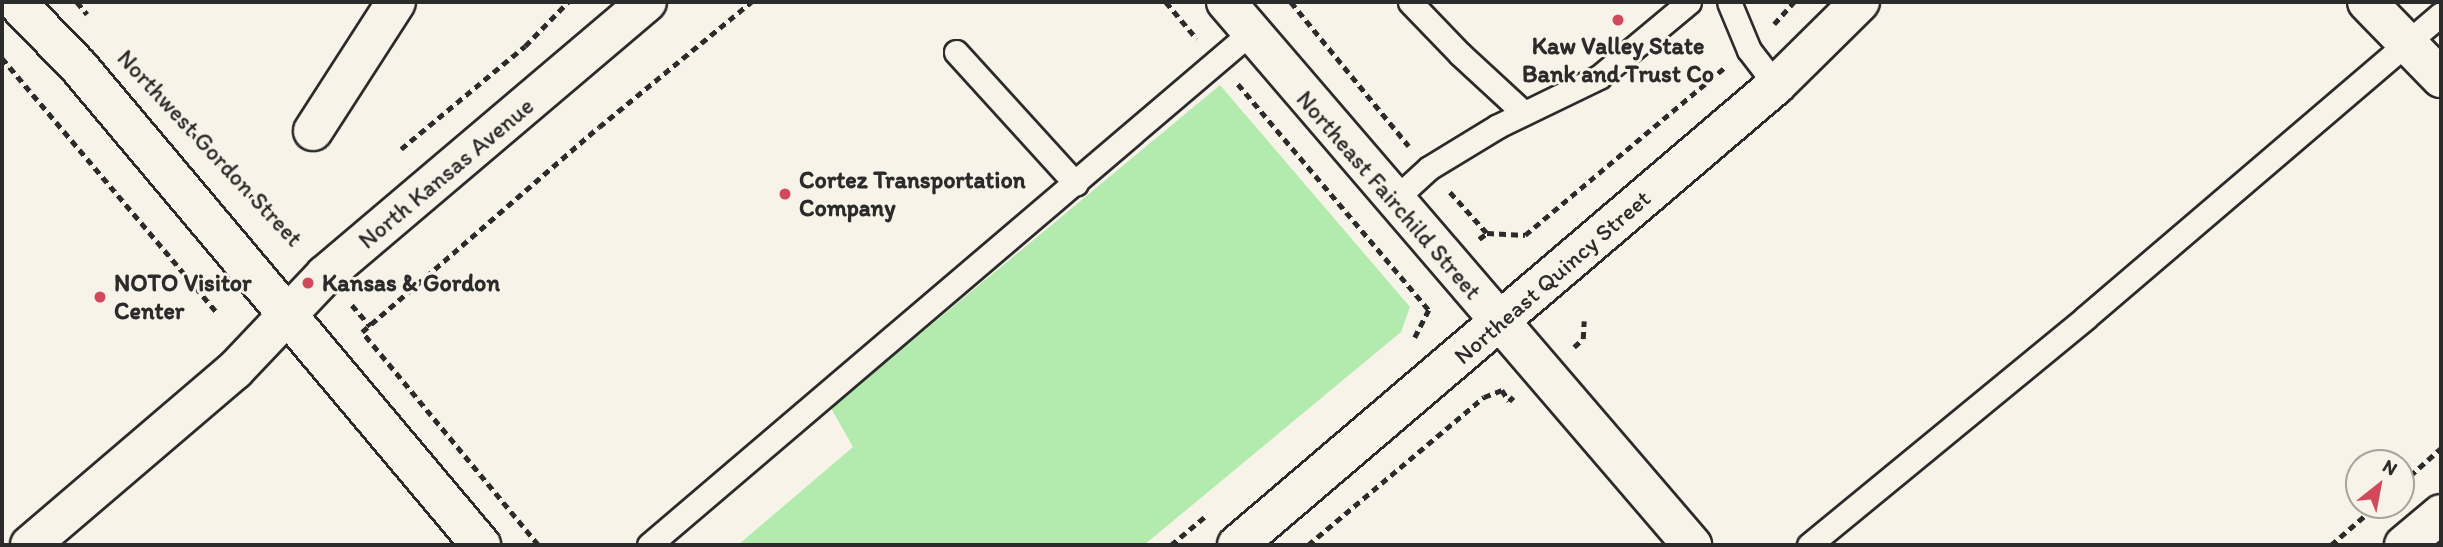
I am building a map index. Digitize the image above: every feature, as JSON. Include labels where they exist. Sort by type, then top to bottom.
[{"type":"street","points":[[313,131],[396,2]]},
{"type":"street","name":"North Kansas Avenue","points":[[30,545],[235,370],[326,275],[647,2]]},
{"type":"street","name":"Northeast Quincy Street","points":[[1237,545],[1776,85],[1842,15],[1860,2]]},
{"type":"street","points":[[2367,2],[2441,78]]},
{"type":"street","name":"Northwest Gordon Street","points":[[15,7],[79,67],[481,545]]},
{"type":"street","name":"Northeast Fairchild Street","points":[[1243,13],[1394,200],[1692,545]]},
{"type":"street","points":[[2404,545],[2441,514]]},
{"type":"lane","points":[[1410,2],[1460,54],[1524,113]]},
{"type":"lane","points":[[1394,200],[1429,168],[1524,113],[1599,77],[1689,2]]},
{"type":"lane","points":[[1729,2],[1749,50],[1776,85]]},
{"type":"lane","points":[[649,545],[1076,184],[1243,13]]},
{"type":"lane","points":[[1809,545],[2085,318],[2441,14]]},
{"type":"lane","points":[[956,52],[1076,184]]},
{"type":"path","points":[[76,2],[95,23]]},
{"type":"path","points":[[401,149],[525,46],[568,2]]},
{"type":"path","points":[[538,545],[362,332],[590,135],[751,2]]},
{"type":"path","points":[[1291,2],[1429,168],[1487,233]]},
{"type":"path","points":[[1414,293],[1487,233],[1525,235],[1749,50],[1794,2]]},
{"type":"path","points":[[2,58],[218,314]]},
{"type":"path","points":[[1236,81],[1429,310],[1414,340]]},
{"type":"path","name":"Northwest Gordon Street","points":[[160,96],[224,170],[286,228],[370,326]]},
{"type":"path","points":[[1308,545],[1484,397],[1502,390],[1509,401],[1583,339],[1584,321]]},
{"type":"path","points":[[2415,471],[2441,448]]},
{"type":"path","points":[[2331,545],[2361,519]]},
{"type":"green space","points":[[1220,85],[1410,307],[1401,332],[1144,545],[738,545],[853,447],[831,408]]},
{"type":"place","name":"Kaw Valley State Bank and Trust Co","points":[[1618,20]]},
{"type":"place","name":"Cortez Transportation Company","points":[[785,194]]},
{"type":"place","name":"Kansas & Gordon","points":[[308,283]]},
{"type":"place","name":"NOTO Visitor Center","points":[[100,297]]}]
